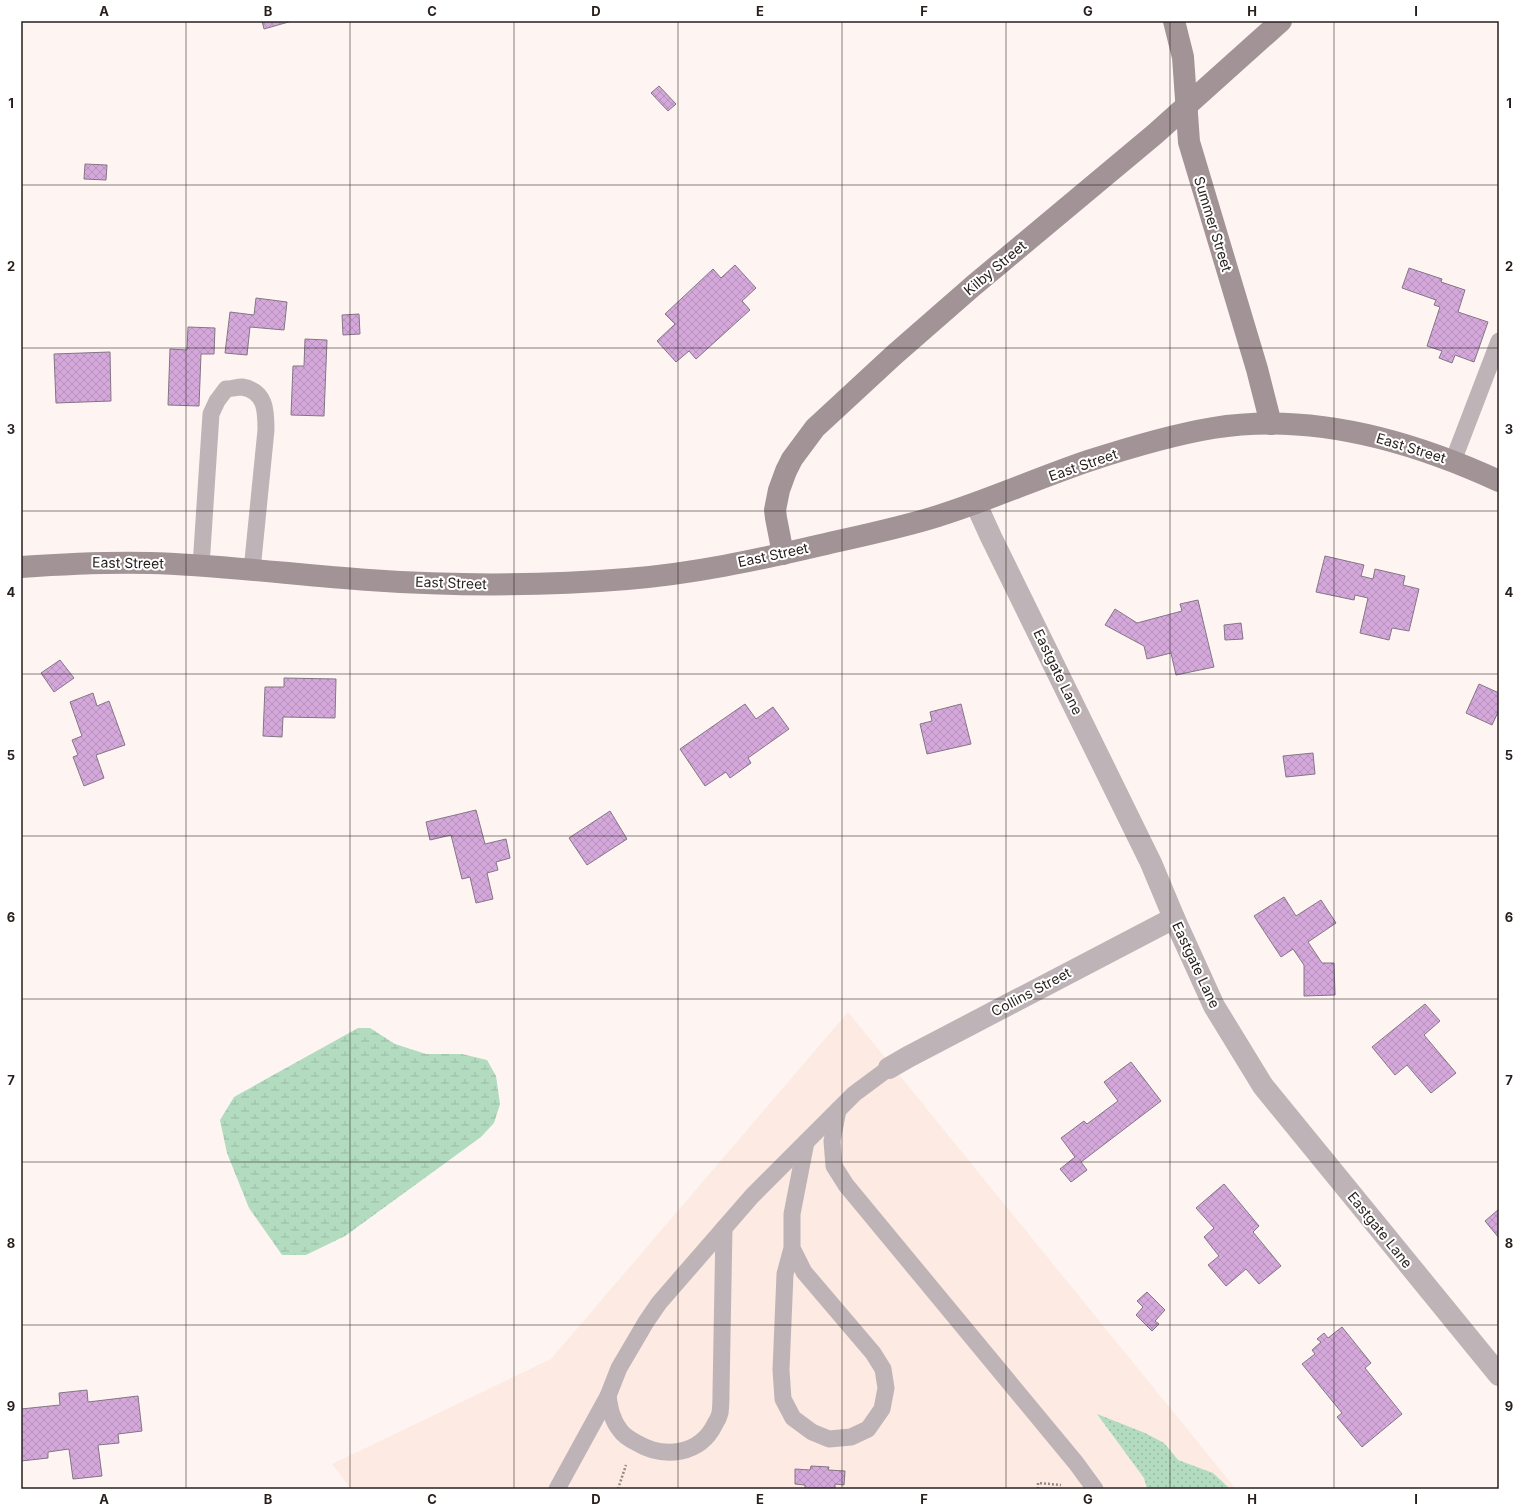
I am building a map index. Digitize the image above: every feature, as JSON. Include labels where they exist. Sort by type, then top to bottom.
[{"type":"main road","name":"Summer Street","points":[[1174,21],[1183,56],[1189,142],[1257,369],[1271,424]]},
{"type":"main road","name":"Kilby Street","points":[[783,554],[775,510],[779,490],[792,459],[815,428],[973,286],[1155,134],[1281,21]]},
{"type":"main road","name":"East Street","points":[[21,567],[72,563],[114,562],[201,566],[412,582],[524,585],[629,579],[676,574],[783,554],[933,518],[976,504],[1088,461],[1163,439],[1214,428],[1240,425],[1300,424],[1334,428],[1421,450],[1453,461],[1499,482]]},
{"type":"street","name":"Eastgate Lane","points":[[976,504],[1151,863],[1214,1006],[1263,1086],[1499,1375]]},
{"type":"street","name":"Collins Street","points":[[889,1068],[922,1049],[1174,918]]},
{"type":"lane","points":[[1453,461],[1499,341]]},
{"type":"lane","points":[[201,566],[211,414],[217,400],[226,389],[242,387],[256,392],[264,402],[266,415],[266,430],[252,570]]},
{"type":"lane","points":[[557,1489],[608,1396],[619,1368],[659,1303],[752,1196],[854,1094],[889,1068]]},
{"type":"lane","points":[[838,1110],[832,1140],[834,1166],[846,1185],[1071,1457],[1095,1489]]},
{"type":"lane","points":[[792,1248],[804,1272],[873,1353],[883,1369],[886,1388],[882,1409],[868,1429],[851,1438],[830,1438],[812,1432],[793,1418],[783,1399],[781,1370],[785,1274],[792,1248],[792,1214],[806,1142]]},
{"type":"lane","points":[[608,1396],[610,1412],[621,1432],[646,1448],[661,1452],[675,1453],[688,1450],[699,1444],[711,1432],[720,1414],[724,1228]]},
{"type":"path","points":[[618,1489],[626,1465]]},
{"type":"path","points":[[1038,1489],[1038,1483],[1066,1485]]},
{"type":"shaded area","points":[[848,1012],[1236,1489],[351,1489],[332,1464],[551,1359]]},
{"type":"green space","points":[[358,1028],[370,1028],[395,1044],[426,1054],[462,1054],[487,1060],[496,1076],[500,1104],[494,1123],[481,1137],[345,1236],[306,1255],[282,1255],[249,1208],[227,1153],[220,1120],[234,1097]]},
{"type":"green space","points":[[1097,1414],[1145,1433],[1164,1443],[1178,1460],[1213,1473],[1230,1489],[1147,1489],[1144,1478]]},
{"type":"building","points":[[262,21],[292,21],[264,29]]},
{"type":"building","points":[[659,86],[676,104],[668,111],[651,93]]},
{"type":"building","points":[[85,164],[107,165],[106,180],[84,179]]},
{"type":"building","points":[[735,265],[756,288],[742,301],[750,310],[696,359],[689,351],[676,362],[657,341],[675,324],[665,314],[713,269],[721,278]]},
{"type":"building","points":[[1409,268],[1442,279],[1441,282],[1465,290],[1458,312],[1488,322],[1474,362],[1455,355],[1452,363],[1439,358],[1442,351],[1427,346],[1440,307],[1434,305],[1436,300],[1402,288]]},
{"type":"building","points":[[256,298],[287,302],[284,330],[250,327],[247,355],[225,353],[230,312],[254,315]]},
{"type":"building","points":[[359,314],[360,334],[343,335],[342,315]]},
{"type":"building","points":[[188,327],[215,328],[214,354],[201,354],[199,406],[168,405],[170,349],[187,350]]},
{"type":"building","points":[[305,339],[327,340],[324,416],[291,415],[293,366],[304,366]]},
{"type":"building","points":[[110,352],[111,401],[56,403],[54,354]]},
{"type":"building","points":[[1325,556],[1364,565],[1361,576],[1373,579],[1375,569],[1405,576],[1403,585],[1419,589],[1409,631],[1392,628],[1389,640],[1360,633],[1368,598],[1355,595],[1354,600],[1316,592]]},
{"type":"building","points":[[1198,600],[1214,667],[1176,675],[1171,653],[1147,659],[1144,646],[1105,625],[1115,609],[1137,623],[1182,611],[1180,604]]},
{"type":"building","points":[[1241,623],[1243,639],[1225,640],[1224,625]]},
{"type":"building","points":[[60,660],[74,678],[54,692],[41,673]]},
{"type":"building","points":[[284,678],[336,679],[335,718],[283,717],[282,737],[263,736],[265,687],[284,687]]},
{"type":"building","points":[[1479,684],[1499,693],[1499,710],[1492,725],[1466,713]]},
{"type":"building","points":[[93,693],[97,706],[109,701],[125,745],[96,755],[104,778],[84,786],[73,757],[78,755],[72,740],[82,736],[70,702]]},
{"type":"building","points":[[745,704],[756,719],[773,707],[789,729],[748,758],[751,763],[730,778],[726,772],[705,786],[680,749]]},
{"type":"building","points":[[961,704],[971,744],[927,754],[920,724],[932,721],[930,712]]},
{"type":"building","points":[[1313,753],[1315,774],[1286,777],[1283,756]]},
{"type":"building","points":[[476,810],[485,844],[506,839],[510,858],[496,862],[498,870],[487,873],[493,899],[476,903],[470,877],[462,879],[451,835],[430,840],[426,822]]},
{"type":"building","points":[[610,811],[627,839],[587,865],[569,838]]},
{"type":"building","points":[[1284,897],[1296,916],[1321,900],[1336,923],[1308,942],[1322,963],[1334,963],[1335,995],[1304,996],[1304,965],[1293,949],[1281,957],[1254,916]]},
{"type":"building","points":[[1425,1004],[1440,1021],[1424,1035],[1456,1073],[1431,1093],[1407,1065],[1395,1075],[1372,1047]]},
{"type":"building","points":[[1131,1062],[1161,1101],[1081,1162],[1087,1170],[1071,1182],[1060,1169],[1075,1157],[1061,1138],[1084,1121],[1087,1124],[1118,1101],[1104,1082]]},
{"type":"building","points":[[1224,1184],[1259,1226],[1253,1232],[1281,1266],[1259,1284],[1246,1269],[1226,1286],[1208,1265],[1219,1256],[1204,1237],[1214,1228],[1196,1208]]},
{"type":"building","points":[[1499,1209],[1499,1238],[1485,1221]]},
{"type":"building","points":[[1147,1292],[1165,1310],[1155,1321],[1159,1324],[1152,1331],[1136,1315],[1143,1307],[1137,1301]]},
{"type":"building","points":[[1342,1327],[1371,1363],[1365,1368],[1402,1414],[1362,1447],[1337,1417],[1342,1413],[1302,1364],[1315,1354],[1312,1350],[1321,1342],[1317,1339],[1324,1333],[1328,1338]]},
{"type":"building","points":[[87,1390],[88,1402],[138,1396],[142,1431],[118,1434],[119,1443],[98,1445],[102,1476],[73,1479],[69,1449],[48,1452],[48,1458],[21,1461],[21,1409],[60,1405],[59,1393]]},
{"type":"building","points":[[811,1466],[829,1467],[828,1470],[845,1471],[844,1485],[835,1484],[835,1489],[805,1489],[805,1485],[795,1484],[795,1469],[810,1470]]}]
